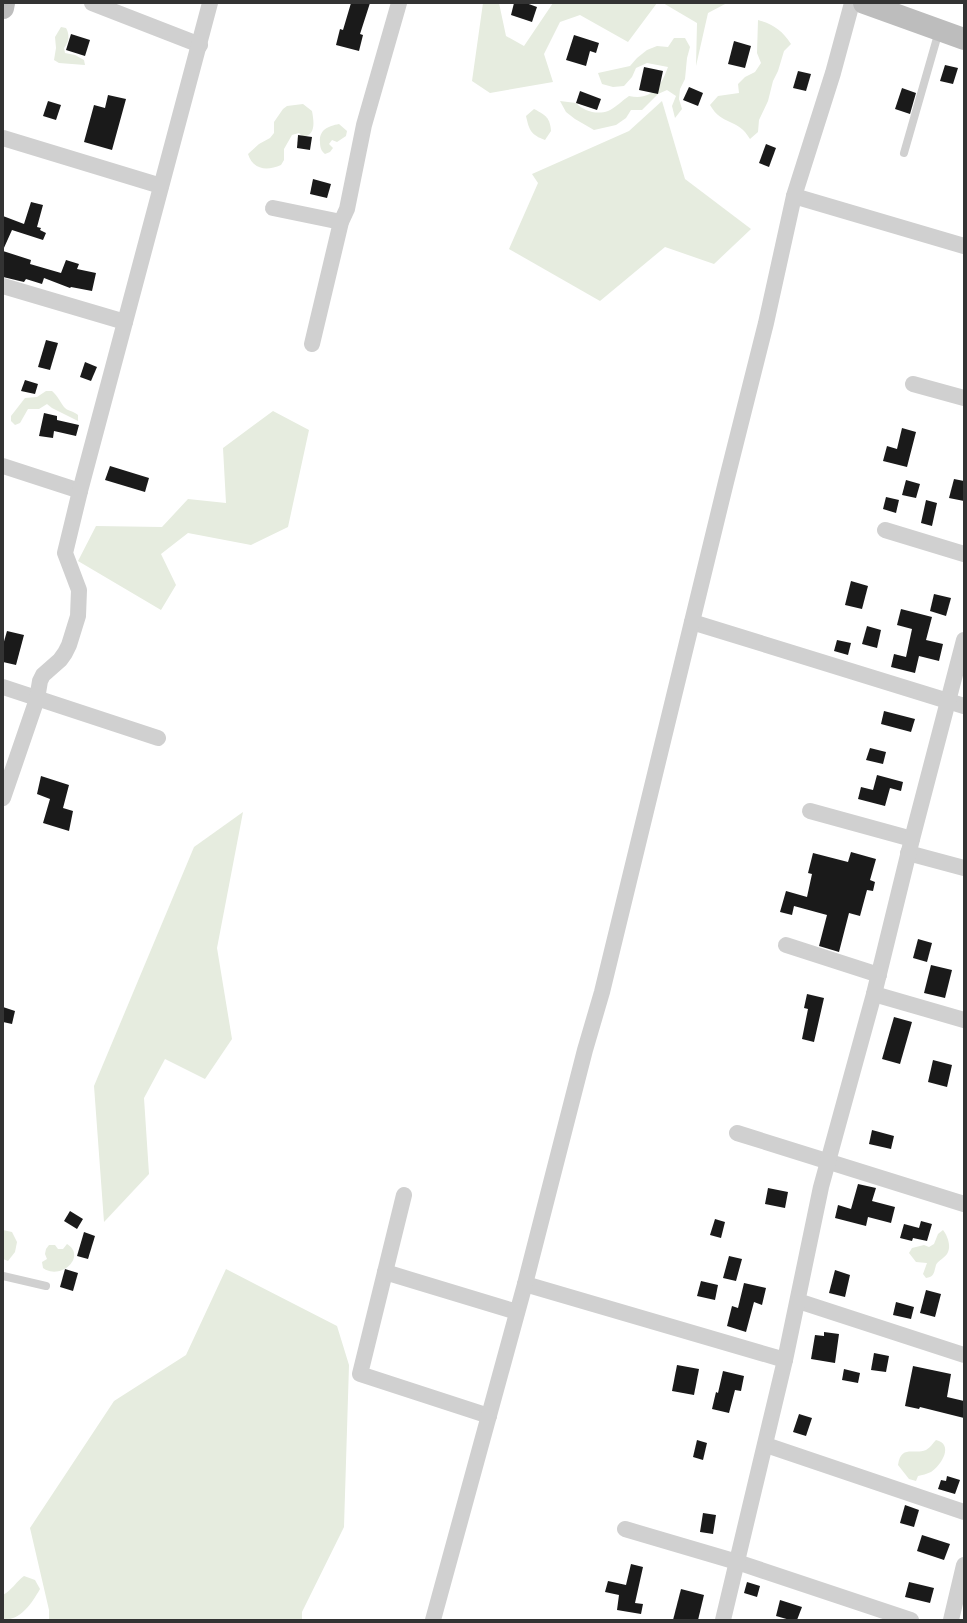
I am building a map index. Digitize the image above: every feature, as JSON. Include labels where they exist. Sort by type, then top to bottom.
[{"type":"main road","points":[[3,8],[4,3]]},
{"type":"main road","points":[[864,3],[964,39]]},
{"type":"street","points":[[92,3],[200,45]]},
{"type":"street","points":[[3,798],[37,699],[40,681],[43,675],[60,660],[65,653],[78,616],[79,590],[65,552],[210,3]]},
{"type":"street","points":[[312,344],[341,222],[347,209],[364,125],[399,3]]},
{"type":"street","points":[[433,1620],[490,1416],[585,1050],[602,992],[766,323],[794,196],[834,73],[852,3]]},
{"type":"street","points":[[3,138],[161,186]]},
{"type":"street","points":[[794,196],[964,246]]},
{"type":"street","points":[[273,208],[341,222]]},
{"type":"street","points":[[3,286],[125,322]]},
{"type":"street","points":[[913,384],[964,398]]},
{"type":"street","points":[[3,466],[80,491]]},
{"type":"street","points":[[884,530],[964,554]]},
{"type":"street","points":[[692,622],[964,706]]},
{"type":"street","points":[[723,1620],[786,1360],[821,1187],[879,975],[910,846],[964,640]]},
{"type":"street","points":[[3,687],[158,738]]},
{"type":"street","points":[[810,811],[910,846],[964,868]]},
{"type":"street","points":[[786,945],[879,975]]},
{"type":"street","points":[[874,994],[964,1020]]},
{"type":"street","points":[[737,1133],[964,1204]]},
{"type":"street","points":[[404,1195],[360,1374],[490,1416]]},
{"type":"street","points":[[385,1272],[517,1312]]},
{"type":"street","points":[[525,1284],[786,1360]]},
{"type":"street","points":[[798,1301],[964,1355]]},
{"type":"street","points":[[766,1445],[964,1512]]},
{"type":"street","points":[[625,1529],[737,1562],[911,1620]]},
{"type":"street","points":[[951,1620],[964,1565]]},
{"type":"lane","points":[[904,154],[940,30]]},
{"type":"lane","points":[[3,1276],[46,1286]]},
{"type":"shaded area","points":[[483,3],[499,3],[506,36],[524,46],[553,3],[657,3],[628,42],[580,15],[560,22],[544,54],[553,82],[490,93],[472,81]]},
{"type":"shaded area","points":[[663,3],[727,3],[708,13],[696,66],[697,23]]},
{"type":"shaded area","points":[[758,20],[777,28],[791,44],[784,51],[778,71],[773,81],[768,101],[759,120],[758,132],[750,139],[740,128],[715,112],[710,105],[718,96],[739,93],[738,84],[745,77],[755,72],[761,63],[757,53]]},
{"type":"shaded area","points":[[61,27],[66,28],[68,33],[68,41],[64,48],[65,53],[75,55],[84,60],[85,65],[59,63],[54,60],[56,48],[55,37]]},
{"type":"shaded area","points":[[674,38],[685,38],[690,47],[687,58],[685,79],[680,89],[679,99],[682,109],[675,118],[672,106],[676,96],[667,90],[658,94],[642,110],[631,110],[626,118],[616,125],[594,130],[566,112],[560,101],[576,103],[586,110],[599,113],[611,110],[629,96],[637,97],[650,94],[659,86],[668,67],[647,63],[636,68],[632,77],[624,86],[613,87],[602,84],[598,73],[630,66],[647,50],[657,46],[668,47]]},
{"type":"shaded area","points":[[662,101],[685,179],[751,229],[714,264],[665,247],[600,301],[509,249],[538,183],[532,174],[629,131]]},
{"type":"shaded area","points":[[303,104],[312,111],[313,127],[310,134],[303,137],[299,133],[292,135],[284,149],[284,160],[281,165],[271,168],[261,168],[253,163],[248,154],[259,144],[270,138],[274,133],[274,122],[283,109],[287,106]]},
{"type":"shaded area","points":[[534,109],[547,117],[550,123],[551,131],[545,140],[534,134],[528,125],[526,116]]},
{"type":"shaded area","points":[[339,124],[347,131],[346,136],[337,142],[332,140],[329,144],[333,148],[330,152],[325,154],[320,144],[321,134],[328,127]]},
{"type":"shaded area","points":[[46,391],[52,391],[65,408],[78,415],[78,421],[47,404],[39,409],[28,409],[20,423],[15,425],[11,421],[11,416],[25,398],[37,397]]},
{"type":"shaded area","points":[[273,411],[309,430],[288,527],[251,545],[188,533],[161,554],[176,585],[161,610],[78,561],[96,526],[162,527],[188,499],[226,503],[223,448]]},
{"type":"shaded area","points":[[243,812],[217,948],[232,1039],[205,1079],[165,1059],[144,1098],[149,1174],[104,1222],[94,1086],[194,847]]},
{"type":"shaded area","points":[[3,1230],[12,1232],[17,1242],[15,1252],[8,1261],[3,1259]]},
{"type":"shaded area","points":[[943,1230],[949,1244],[948,1252],[938,1262],[933,1275],[926,1278],[923,1274],[927,1263],[916,1262],[909,1253],[912,1248],[924,1245],[929,1247],[934,1244],[938,1234]]},
{"type":"shaded area","points":[[67,1244],[72,1249],[74,1255],[73,1260],[69,1265],[64,1269],[57,1271],[50,1271],[43,1268],[42,1262],[47,1259],[45,1254],[49,1245],[55,1245],[58,1249],[63,1249]]},
{"type":"shaded area","points":[[226,1269],[337,1326],[349,1365],[344,1527],[302,1612],[302,1620],[49,1620],[49,1610],[30,1528],[114,1401],[186,1355]]},
{"type":"shaded area","points":[[936,1440],[941,1442],[945,1450],[939,1465],[931,1472],[918,1476],[916,1481],[909,1479],[898,1465],[902,1454],[905,1452],[926,1450]]},
{"type":"shaded area","points":[[24,1576],[35,1580],[40,1589],[30,1605],[21,1614],[3,1620],[3,1595]]},
{"type":"building","points":[[351,3],[370,3],[360,34],[363,35],[359,51],[336,45],[340,29],[343,30]]},
{"type":"building","points":[[514,3],[526,3],[537,7],[532,22],[511,15]]},
{"type":"building","points":[[71,34],[90,40],[85,56],[66,50]]},
{"type":"building","points":[[574,35],[599,43],[596,53],[590,51],[586,66],[566,60]]},
{"type":"building","points":[[734,41],[751,46],[745,68],[728,64]]},
{"type":"building","points":[[945,65],[958,68],[953,84],[940,81]]},
{"type":"building","points":[[644,67],[663,71],[658,94],[639,90]]},
{"type":"building","points":[[798,71],[811,74],[806,91],[793,88]]},
{"type":"building","points":[[689,87],[703,93],[698,106],[683,100]]},
{"type":"building","points":[[902,88],[916,93],[910,114],[895,109]]},
{"type":"building","points":[[580,91],[601,99],[597,110],[576,103]]},
{"type":"building","points":[[108,95],[126,99],[112,150],[84,142],[94,105],[105,108]]},
{"type":"building","points":[[48,101],[61,105],[56,120],[43,116]]},
{"type":"building","points":[[298,135],[312,137],[310,150],[297,148]]},
{"type":"building","points":[[766,144],[776,148],[769,167],[759,163]]},
{"type":"building","points":[[313,179],[331,184],[327,198],[310,194]]},
{"type":"building","points":[[31,202],[43,205],[37,227],[41,228],[40,230],[46,233],[43,240],[12,230],[3,250],[3,216],[24,224]]},
{"type":"building","points":[[3,251],[31,260],[30,264],[61,273],[66,260],[79,264],[77,269],[96,273],[92,291],[70,288],[44,278],[42,284],[26,279],[24,282],[3,277]]},
{"type":"building","points":[[46,340],[58,343],[50,370],[38,367]]},
{"type":"building","points":[[85,362],[97,367],[91,381],[80,377]]},
{"type":"building","points":[[25,380],[38,384],[35,394],[21,391]]},
{"type":"building","points":[[44,413],[57,416],[57,420],[79,425],[76,436],[54,431],[53,438],[39,436]]},
{"type":"building","points":[[902,428],[916,432],[907,467],[883,461],[887,446],[897,449]]},
{"type":"building","points":[[110,466],[149,478],[145,492],[105,480]]},
{"type":"building","points":[[954,479],[964,481],[964,501],[949,498]]},
{"type":"building","points":[[906,480],[920,484],[916,498],[902,495]]},
{"type":"building","points":[[886,497],[899,500],[896,513],[883,509]]},
{"type":"building","points":[[926,500],[937,503],[932,526],[921,523]]},
{"type":"building","points":[[851,581],[868,586],[862,609],[845,605]]},
{"type":"building","points":[[934,594],[951,598],[946,616],[930,611]]},
{"type":"building","points":[[901,609],[932,617],[926,640],[943,644],[939,661],[919,656],[915,673],[891,667],[894,654],[906,657],[912,629],[897,625]]},
{"type":"building","points":[[867,626],[881,630],[877,648],[862,644]]},
{"type":"building","points":[[7,631],[24,635],[16,665],[3,662],[3,645]]},
{"type":"building","points":[[837,640],[851,643],[848,655],[834,651]]},
{"type":"building","points":[[884,711],[915,719],[911,732],[881,724]]},
{"type":"building","points":[[870,748],[886,752],[883,764],[866,760]]},
{"type":"building","points":[[877,775],[903,782],[901,791],[890,788],[885,806],[858,799],[861,787],[873,790]]},
{"type":"building","points":[[41,776],[69,785],[63,808],[73,811],[69,831],[43,823],[50,799],[37,794]]},
{"type":"building","points":[[851,852],[876,859],[870,880],[875,882],[873,891],[867,890],[860,916],[849,913],[839,952],[819,946],[827,915],[794,906],[792,915],[780,912],[786,891],[807,897],[812,874],[808,873],[813,853],[848,862]]},
{"type":"building","points":[[918,939],[932,943],[927,962],[913,958]]},
{"type":"building","points":[[931,965],[952,970],[945,998],[924,993]]},
{"type":"building","points":[[807,994],[824,998],[814,1042],[802,1039],[808,1009],[804,1008]]},
{"type":"building","points":[[3,1007],[15,1011],[12,1024],[3,1022]]},
{"type":"building","points":[[894,1017],[912,1022],[900,1064],[882,1059]]},
{"type":"building","points":[[933,1060],[952,1065],[947,1087],[928,1082]]},
{"type":"building","points":[[872,1130],[894,1136],[891,1149],[869,1144]]},
{"type":"building","points":[[858,1184],[876,1188],[872,1201],[895,1207],[891,1223],[868,1217],[866,1226],[835,1218],[838,1205],[851,1209]]},
{"type":"building","points":[[768,1188],[788,1192],[785,1208],[765,1204]]},
{"type":"building","points":[[70,1211],[83,1219],[77,1229],[64,1221]]},
{"type":"building","points":[[715,1219],[725,1222],[721,1238],[710,1235]]},
{"type":"building","points":[[921,1221],[932,1224],[927,1241],[913,1238],[912,1241],[900,1238],[904,1224],[919,1228]]},
{"type":"building","points":[[84,1232],[95,1236],[88,1259],[77,1256]]},
{"type":"building","points":[[729,1256],[742,1259],[736,1281],[723,1278]]},
{"type":"building","points":[[65,1269],[78,1273],[73,1291],[60,1287]]},
{"type":"building","points":[[835,1270],[850,1275],[845,1297],[829,1293]]},
{"type":"building","points":[[701,1281],[718,1285],[715,1300],[697,1296]]},
{"type":"building","points":[[744,1283],[766,1288],[762,1305],[754,1302],[746,1332],[727,1326],[732,1306],[738,1308]]},
{"type":"building","points":[[926,1290],[941,1294],[935,1317],[920,1313]]},
{"type":"building","points":[[896,1302],[914,1307],[911,1319],[893,1315]]},
{"type":"building","points":[[824,1332],[839,1334],[835,1363],[811,1359],[815,1335],[824,1336]]},
{"type":"building","points":[[874,1353],[889,1356],[886,1372],[871,1370]]},
{"type":"building","points":[[677,1365],[699,1369],[694,1395],[672,1391]]},
{"type":"building","points":[[913,1366],[951,1374],[947,1397],[964,1401],[964,1418],[920,1407],[919,1409],[905,1406]]},
{"type":"building","points":[[844,1369],[860,1373],[858,1383],[842,1380]]},
{"type":"building","points":[[723,1371],[744,1376],[741,1391],[735,1390],[729,1413],[712,1409],[716,1392],[718,1393]]},
{"type":"building","points":[[799,1414],[812,1418],[806,1436],[793,1432]]},
{"type":"building","points":[[697,1440],[707,1443],[703,1460],[693,1457]]},
{"type":"building","points":[[947,1476],[960,1480],[955,1494],[938,1489],[941,1480],[946,1481]]},
{"type":"building","points":[[905,1505],[919,1510],[914,1527],[900,1523]]},
{"type":"building","points":[[703,1513],[716,1515],[713,1534],[700,1532]]},
{"type":"building","points":[[922,1535],[950,1544],[944,1560],[917,1551]]},
{"type":"building","points":[[631,1564],[643,1567],[635,1603],[643,1604],[641,1614],[617,1610],[619,1595],[605,1592],[608,1581],[626,1585]]},
{"type":"building","points":[[747,1582],[760,1586],[757,1597],[744,1593]]},
{"type":"building","points":[[909,1582],[934,1588],[930,1603],[905,1597]]},
{"type":"building","points":[[681,1589],[704,1595],[698,1620],[673,1620]]},
{"type":"building","points":[[780,1600],[802,1607],[797,1620],[790,1620],[776,1616]]}]
